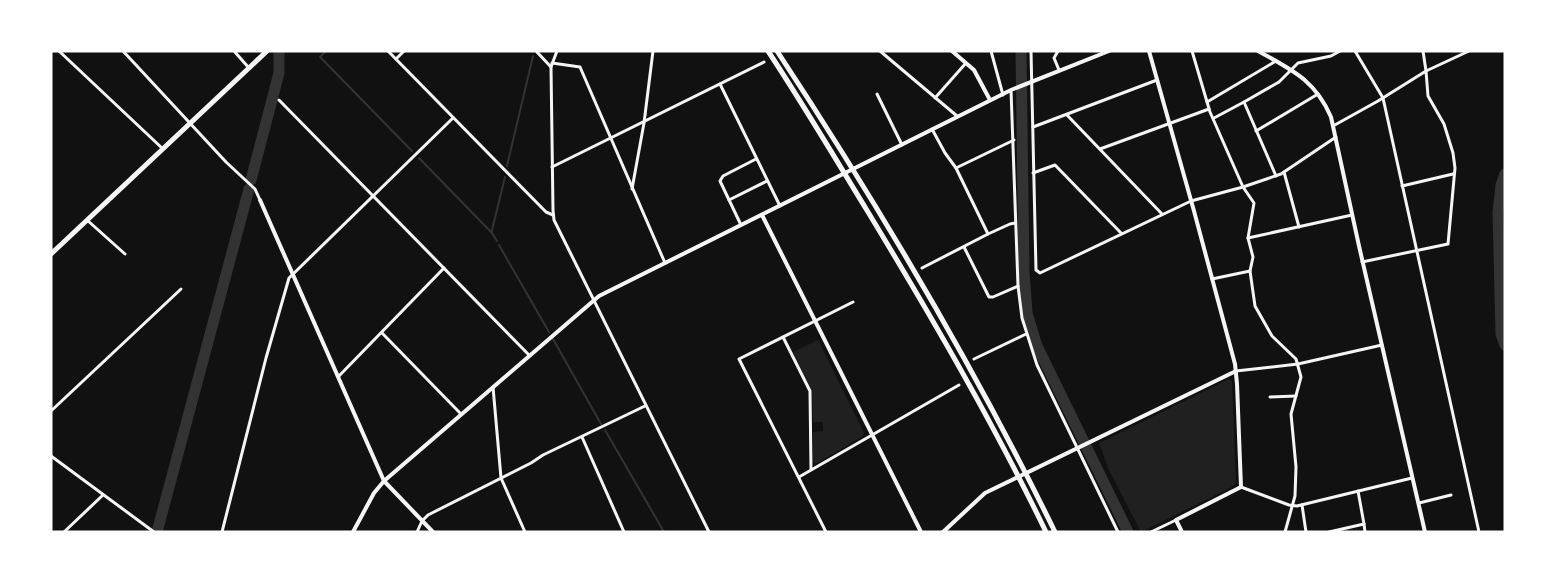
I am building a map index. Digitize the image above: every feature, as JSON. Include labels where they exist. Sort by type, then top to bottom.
[{"type":"main road","points":[[51,254],[267,51]]},
{"type":"main road","points":[[768,51],[941,333],[974,392],[1046,532]]},
{"type":"main road","points":[[777,51],[853,169],[944,323],[1026,473],[1055,532]]},
{"type":"street","points":[[59,51],[163,149]]},
{"type":"street","points":[[123,51],[226,162],[255,189],[384,481],[433,532]]},
{"type":"street","points":[[234,51],[249,68]]},
{"type":"street","points":[[388,51],[546,212],[553,215]]},
{"type":"street","points":[[396,59],[404,51]]},
{"type":"street","points":[[536,51],[552,65],[580,67],[665,263]]},
{"type":"street","points":[[557,51],[552,65],[553,215],[707,531]]},
{"type":"street","points":[[632,190],[644,122],[653,51]]},
{"type":"street","points":[[880,51],[957,116]]},
{"type":"street","points":[[952,51],[978,75],[990,100]]},
{"type":"street","points":[[991,51],[1003,95]]},
{"type":"street","points":[[1031,51],[1036,270],[1040,273],[1191,201],[1276,176],[1336,137]]},
{"type":"street","points":[[1058,51],[1054,58],[1059,70]]},
{"type":"street","points":[[353,532],[374,493],[384,481],[593,300],[990,100],[1109,51]]},
{"type":"street","points":[[1149,51],[1236,371],[1241,487]]},
{"type":"street","points":[[1192,51],[1209,109],[1243,187],[1254,203],[1248,238],[1252,257],[1250,271],[1256,306],[1272,336],[1296,359],[1298,364],[1301,380],[1291,414],[1296,467],[1293,506],[1286,532]]},
{"type":"street","points":[[1258,51],[1312,85],[1327,107],[1336,137],[1362,262],[1425,532]]},
{"type":"street","points":[[1214,118],[1279,82],[1298,63],[1331,56],[1340,51]]},
{"type":"street","points":[[1355,51],[1383,98],[1479,532]]},
{"type":"street","points":[[1362,262],[1448,244],[1455,168],[1452,149],[1444,124],[1428,96],[1423,51]]},
{"type":"street","points":[[1457,51],[1458,56]]},
{"type":"street","points":[[1333,126],[1426,71],[1470,51]]},
{"type":"street","points":[[1207,102],[1276,61]]},
{"type":"street","points":[[552,167],[764,62]]},
{"type":"street","points":[[935,98],[966,63]]},
{"type":"street","points":[[1033,127],[1157,80]]},
{"type":"street","points":[[720,84],[780,206]]},
{"type":"street","points":[[1013,89],[1018,286],[1026,334],[1037,365],[1118,532]]},
{"type":"street","points":[[1256,131],[1319,93]]},
{"type":"street","points":[[877,94],[902,145]]},
{"type":"street","points":[[279,100],[529,354]]},
{"type":"street","points":[[1244,102],[1276,176]]},
{"type":"street","points":[[1100,149],[1209,109]]},
{"type":"street","points":[[1067,115],[1162,214]]},
{"type":"street","points":[[222,532],[266,358],[290,278],[453,118]]},
{"type":"street","points":[[932,129],[945,153],[956,168],[988,234]]},
{"type":"street","points":[[956,168],[1014,140]]},
{"type":"street","points":[[741,225],[720,178],[756,159]]},
{"type":"street","points":[[1034,173],[1055,165],[1121,233]]},
{"type":"street","points":[[1284,172],[1299,227]]},
{"type":"street","points":[[1402,186],[1454,174]]},
{"type":"street","points":[[729,200],[767,181]]},
{"type":"street","points":[[762,215],[921,532]]},
{"type":"street","points":[[1248,238],[1352,215]]},
{"type":"street","points":[[87,220],[125,254]]},
{"type":"street","points":[[922,268],[988,234],[1015,223]]},
{"type":"street","points":[[964,247],[989,297],[1018,286]]},
{"type":"street","points":[[338,377],[444,268]]},
{"type":"street","points":[[1212,279],[1250,271]]},
{"type":"street","points":[[51,411],[181,289]]},
{"type":"street","points":[[826,532],[739,359],[853,302]]},
{"type":"street","points":[[382,333],[461,414]]},
{"type":"street","points":[[974,358],[1026,334]]},
{"type":"street","points":[[783,337],[810,391],[811,469]]},
{"type":"street","points":[[943,532],[985,493],[1236,371],[1298,364],[1382,345]]},
{"type":"street","points":[[799,477],[959,385]]},
{"type":"street","points":[[493,386],[501,478],[525,532]]},
{"type":"street","points":[[1270,397],[1296,396]]},
{"type":"street","points":[[417,532],[422,521],[428,515],[531,464],[543,455],[646,406]]},
{"type":"street","points":[[582,437],[624,532]]},
{"type":"street","points":[[51,456],[153,532]]},
{"type":"street","points":[[1151,532],[1241,487],[1293,506],[1412,478]]},
{"type":"street","points":[[1358,492],[1365,532]]},
{"type":"street","points":[[64,532],[103,495]]},
{"type":"street","points":[[1419,502],[1451,495]]},
{"type":"street","points":[[1302,505],[1306,532]]},
{"type":"street","points":[[1176,520],[1182,532]]},
{"type":"street","points":[[1328,532],[1364,524]]},
{"type":"shaded area","points":[[818,340],[864,433],[863,436],[816,464],[813,462],[813,432],[823,431],[823,422],[813,422],[812,391],[793,352]]},
{"type":"shaded area","points":[[1229,379],[1232,381],[1236,483],[1232,487],[1141,532],[1108,468],[1099,443]]},
{"type":"waterway","points":[[326,51],[320,57],[412,151]]},
{"type":"waterway","points":[[1021,51],[1024,272],[1027,313],[1037,346],[1128,532]]},
{"type":"waterway","points":[[251,180],[279,73],[279,52]]},
{"type":"waterway","points":[[507,166],[533,56]]},
{"type":"waterway","points":[[419,158],[492,233]]},
{"type":"waterway","points":[[1505,174],[1501,185],[1498,212],[1501,334],[1505,345]]},
{"type":"waterway","points":[[497,241],[492,230],[505,177]]},
{"type":"waterway","points":[[157,532],[249,189]]},
{"type":"waterway","points":[[499,245],[549,332]]},
{"type":"waterway","points":[[553,339],[601,424]]},
{"type":"waterway","points":[[605,430],[664,532]]}]
